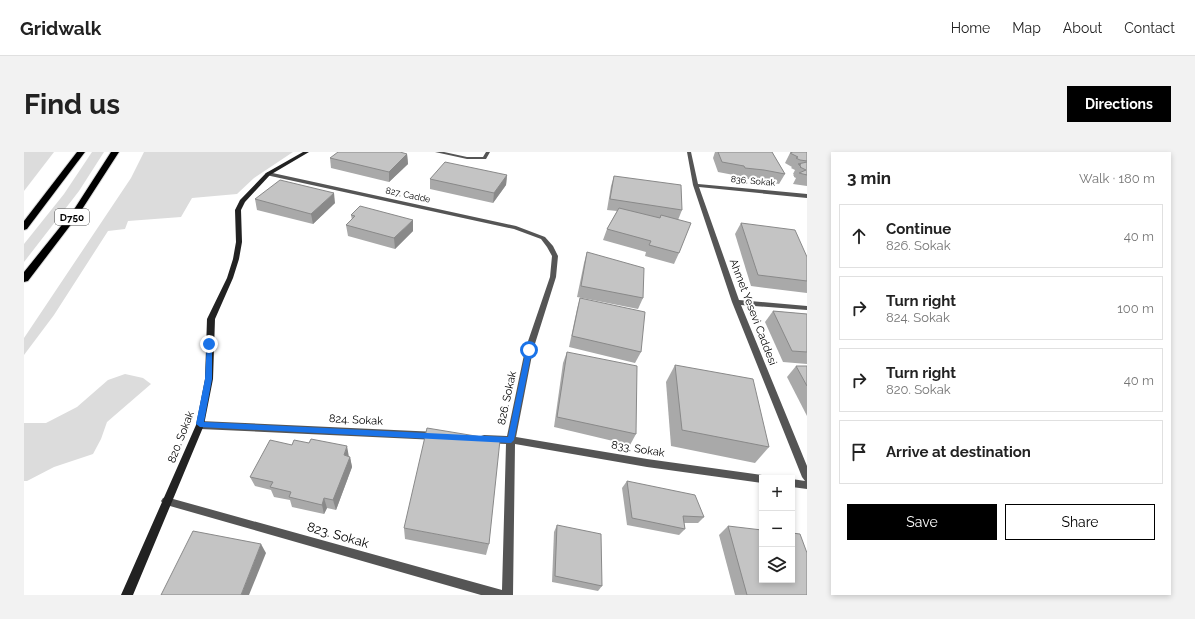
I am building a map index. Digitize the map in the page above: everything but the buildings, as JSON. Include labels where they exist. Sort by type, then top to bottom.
[{"type":"highway","name":"D750","points":[[24,227],[81,152]]},
{"type":"highway","name":"D750","points":[[24,279],[76,212],[115,152]]},
{"type":"street","name":"820. Sokak","points":[[127,595],[200,424],[209,379],[211,319],[230,278],[236,258],[239,242],[238,210],[242,201],[268,174],[307,152]]},
{"type":"street","points":[[437,152],[467,158],[484,158],[488,152]]},
{"type":"street","name":"Ahmet Yesevi Caddesi","points":[[689,152],[696,185],[736,302],[807,477]]},
{"type":"street","name":"827. Cadde","points":[[268,174],[516,228],[543,238]]},
{"type":"street","name":"836. Sokak","points":[[696,185],[807,196]]},
{"type":"street","name":"826. Sokak","points":[[508,595],[511,440],[529,350],[553,277],[555,256],[550,246],[543,238]]},
{"type":"street","points":[[736,302],[807,308]]},
{"type":"street","name":"824. Sokak","points":[[200,424],[447,437]]},
{"type":"street","points":[[471,438],[511,440]]},
{"type":"street","name":"833. Sokak","points":[[511,440],[647,463],[759,479]]},
{"type":"street","points":[[795,483],[807,485]]},
{"type":"street","name":"823. Sokak","points":[[166,501],[501,595]]},
{"type":"shaded area","points":[[24,152],[54,152],[24,191]]},
{"type":"shaded area","points":[[92,152],[104,152],[79,191],[24,262],[24,244],[64,194]]},
{"type":"shaded area","points":[[144,152],[293,152],[254,178],[237,194],[192,198],[181,217],[128,221],[125,229],[108,231],[54,315],[24,355],[24,338],[131,178]]},
{"type":"shaded area","points":[[125,374],[143,378],[151,384],[107,422],[101,439],[93,454],[54,467],[27,481],[24,481],[24,423],[46,423],[77,407],[108,380]]},
{"type":"route","points":[[209,344],[209,379],[200,424],[511,440],[529,350]]}]
